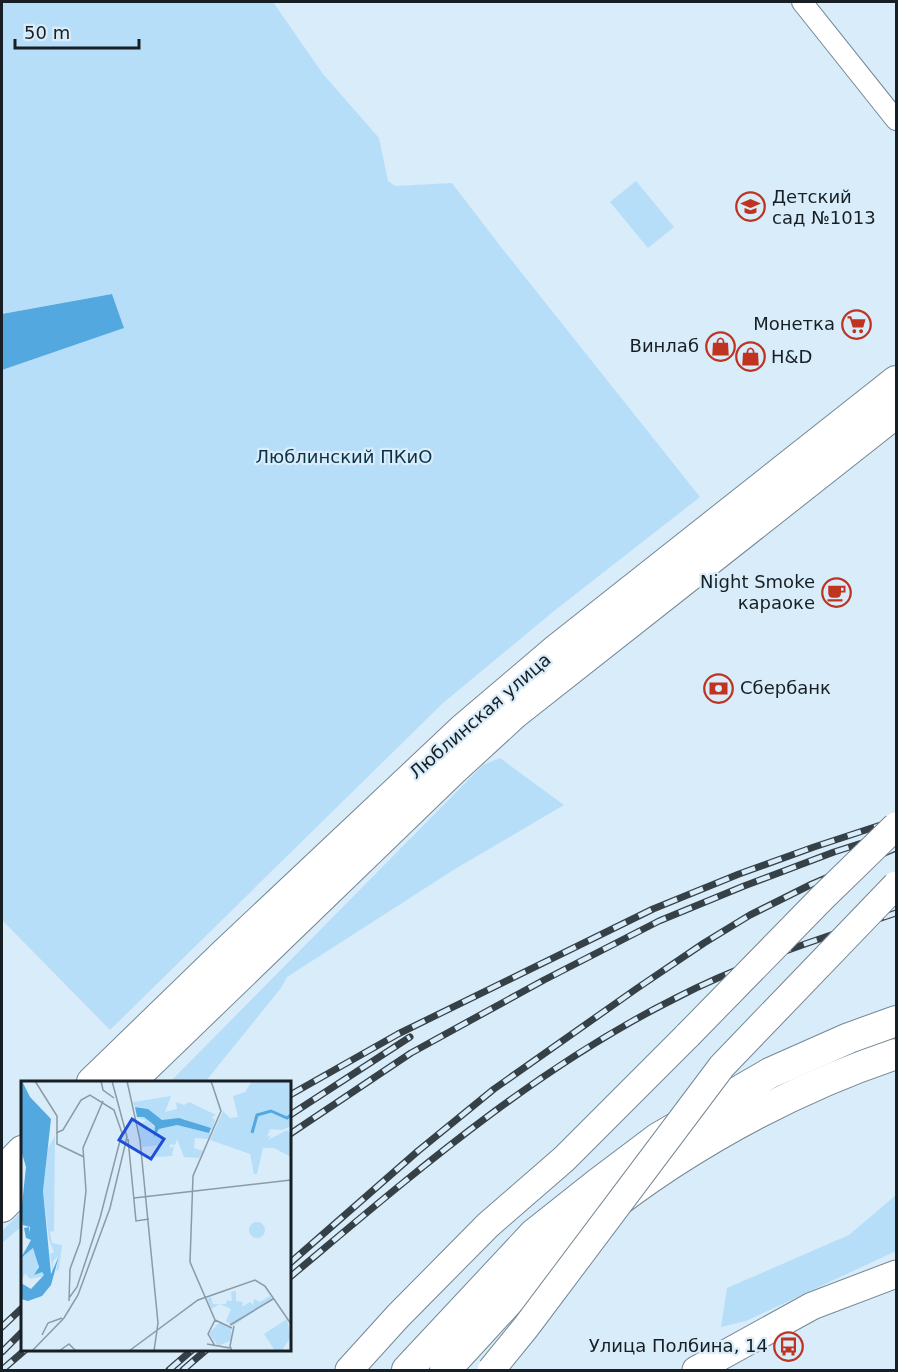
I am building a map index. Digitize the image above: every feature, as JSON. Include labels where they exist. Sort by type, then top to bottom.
[{"type":"main road","name":"Люблинская улица","points":[[94,1081],[224,954],[463,729],[556,649],[897,381]]},
{"type":"main road","name":"Люблинская улица","points":[[132,1081],[452,771],[514,714],[897,412]]},
{"type":"main road","points":[[349,1371],[398,1316],[488,1225],[564,1159],[822,898],[897,826]]},
{"type":"main road","points":[[491,1371],[526,1328],[722,1066],[897,885]]},
{"type":"main road","points":[[407,1371],[534,1234],[658,1138],[770,1073],[849,1038],[897,1022]]},
{"type":"main road","points":[[445,1371],[554,1255],[673,1162],[762,1111],[861,1066],[897,1054]]},
{"type":"main road","points":[[2,1172],[21,1152]]},
{"type":"main road","points":[[2,1207],[21,1188]]},
{"type":"main road","points":[[696,1371],[812,1306],[897,1274]]},
{"type":"street","points":[[802,2],[897,120]]},
{"type":"green space","name":"Люблинский ПКиО","points":[[2,2],[273,2],[323,74],[379,138],[388,181],[395,186],[452,183],[700,497],[554,611],[443,703],[110,1030],[2,920],[2,370],[124,328],[112,294],[2,314]]},
{"type":"green space","points":[[636,181],[674,227],[648,248],[610,202]]},
{"type":"green space","points":[[500,758],[564,805],[455,869],[287,977],[281,988],[206,1081],[171,1081],[483,765]]},
{"type":"green space","points":[[896,1195],[896,1251],[746,1321],[721,1327],[727,1288],[849,1235]]},
{"type":"green space","points":[[21,1212],[21,1227],[2,1243],[2,1231]]},
{"type":"water","points":[[112,294],[124,328],[2,370],[2,314]]},
{"type":"railway","points":[[291,1094],[398,1034],[653,909],[739,874],[896,820]]},
{"type":"railway","points":[[291,1133],[411,1053],[544,980],[659,921],[834,852],[896,832]]},
{"type":"railway","points":[[291,1262],[418,1151],[494,1089],[636,989],[750,915],[812,884],[896,848]]},
{"type":"railway","points":[[291,1276],[475,1126],[523,1091],[623,1026],[730,973],[784,951],[896,913]]},
{"type":"railway","points":[[291,1114],[410,1037]]},
{"type":"railway","points":[[2,1327],[21,1309]]},
{"type":"railway","points":[[2,1352],[21,1333]]},
{"type":"railway","points":[[2,1370],[24,1351]]},
{"type":"railway","points":[[169,1370],[191,1351]]},
{"type":"railway","points":[[183,1370],[205,1351]]},
{"type":"place","name":"Детский сад №1013","points":[[751,207]]},
{"type":"place","name":"Монетка","points":[[856,324]]},
{"type":"place","name":"Винлаб","points":[[720,346]]},
{"type":"place","name":"H&D","points":[[750,357]]},
{"type":"place","name":"Night Smoke караоке","points":[[836,592]]},
{"type":"place","name":"Сбербанк","points":[[719,688]]},
{"type":"place","name":"Улица Полбина, 14","points":[[789,1346]]}]
